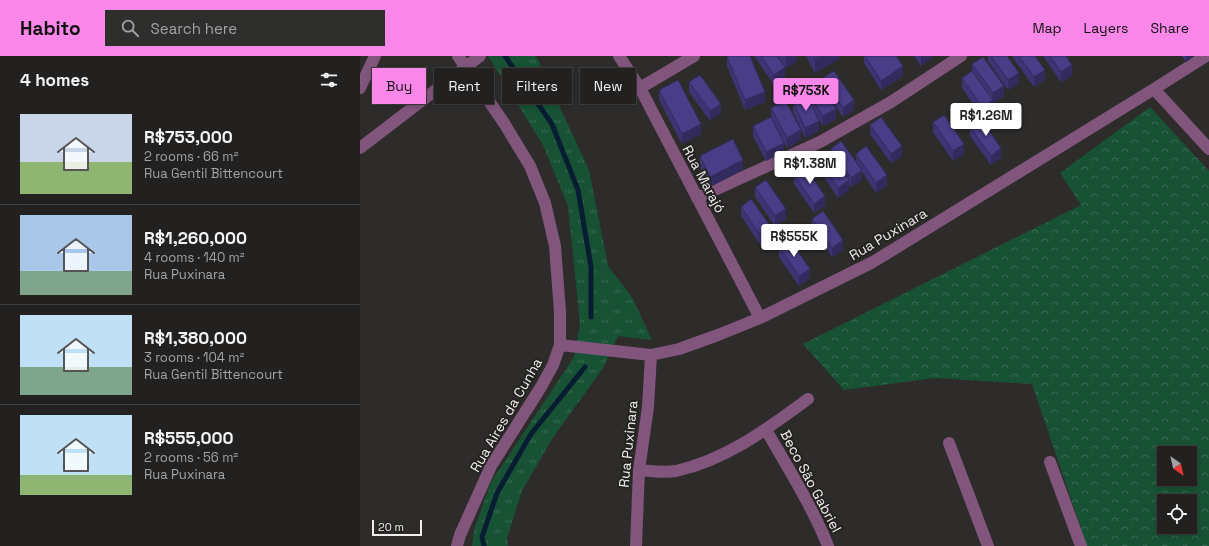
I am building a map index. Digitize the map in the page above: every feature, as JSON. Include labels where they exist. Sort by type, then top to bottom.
[{"type":"street","points":[[360,88],[375,56]]},
{"type":"street","name":"Rua Aires da Cunha","points":[[457,546],[460,534],[491,466],[541,387],[553,365],[560,345],[560,312],[555,246],[545,203],[530,166],[504,123],[458,56]]},
{"type":"street","points":[[360,148],[480,56]]},
{"type":"street","name":"Rua Marajó","points":[[619,56],[640,88],[760,318]]},
{"type":"street","points":[[640,88],[694,56]]},
{"type":"street","points":[[697,198],[820,142],[891,102],[961,56]]},
{"type":"street","name":"Rua Puxinara","points":[[636,546],[639,470],[648,407],[651,355],[679,349],[718,336],[760,318],[873,262],[1206,56]]},
{"type":"street","points":[[1154,89],[1209,149]]},
{"type":"street","points":[[560,345],[651,355]]},
{"type":"street","points":[[639,470],[674,471],[727,453],[766,430],[808,399]]},
{"type":"street","name":"Beco São Gabriel","points":[[766,430],[801,490],[822,530],[828,546]]},
{"type":"street","points":[[948,442],[988,546]]},
{"type":"street","points":[[1050,462],[1081,546]]},
{"type":"green space","points":[[488,56],[536,56],[542,68],[502,68],[502,79]]},
{"type":"green space","points":[[518,104],[558,104],[589,170],[608,266],[632,297],[652,340],[618,336],[603,368],[552,439],[522,491],[507,538],[508,546],[472,546],[474,530],[491,482],[574,357],[580,324],[568,206],[543,145]]},
{"type":"green space","points":[[1150,107],[1209,171],[1209,546],[1087,546],[1032,384],[935,378],[844,390],[803,344],[1081,205],[1060,173]]},
{"type":"building","points":[[750,56],[765,92],[745,100],[727,57]]},
{"type":"building","points":[[761,56],[777,56],[785,67],[774,75]]},
{"type":"building","points":[[865,56],[896,56],[903,66],[881,81]]},
{"type":"building","points":[[991,56],[1007,56],[1019,73],[1008,80]]},
{"type":"building","points":[[1019,56],[1035,56],[1045,70],[1034,77]]},
{"type":"building","points":[[1050,56],[1066,56],[1072,65],[1061,72]]},
{"type":"building","points":[[983,57],[1004,86],[993,93],[972,64]]},
{"type":"building","points":[[834,71],[854,100],[843,108],[823,78]]},
{"type":"building","points":[[972,71],[993,100],[982,107],[962,78]]},
{"type":"building","points":[[700,75],[721,104],[710,111],[689,82]]},
{"type":"building","points":[[818,79],[836,109],[823,116],[805,87]]},
{"type":"building","points":[[678,80],[701,124],[682,134],[659,90]]},
{"type":"building","points":[[807,95],[819,121],[805,128],[793,102]]},
{"type":"building","points":[[785,100],[801,130],[787,138],[771,108]]},
{"type":"building","points":[[944,115],[964,144],[953,151],[933,122]]},
{"type":"building","points":[[771,117],[784,143],[766,152],[753,126]]},
{"type":"building","points":[[881,117],[902,146],[891,154],[870,125]]},
{"type":"building","points":[[981,119],[1001,148],[991,156],[970,127]]},
{"type":"building","points":[[733,139],[743,160],[710,177],[700,156]]},
{"type":"building","points":[[841,141],[862,170],[851,178],[831,149]]},
{"type":"building","points":[[866,146],[887,175],[876,183],[856,154]]},
{"type":"building","points":[[828,151],[849,180],[838,188],[818,159]]},
{"type":"building","points":[[805,167],[825,196],[814,204],[794,174]]},
{"type":"building","points":[[766,180],[786,209],[775,216],[755,187]]},
{"type":"building","points":[[751,199],[772,228],[761,236],[741,207]]},
{"type":"building","points":[[823,211],[843,240],[832,248],[812,219]]},
{"type":"building","points":[[790,240],[810,269],[799,276],[779,247]]},
{"type":"waterway","points":[[505,56],[552,124],[578,190],[591,267],[591,317]]},
{"type":"waterway","points":[[484,546],[482,537],[497,493],[531,434],[585,367]]}]
